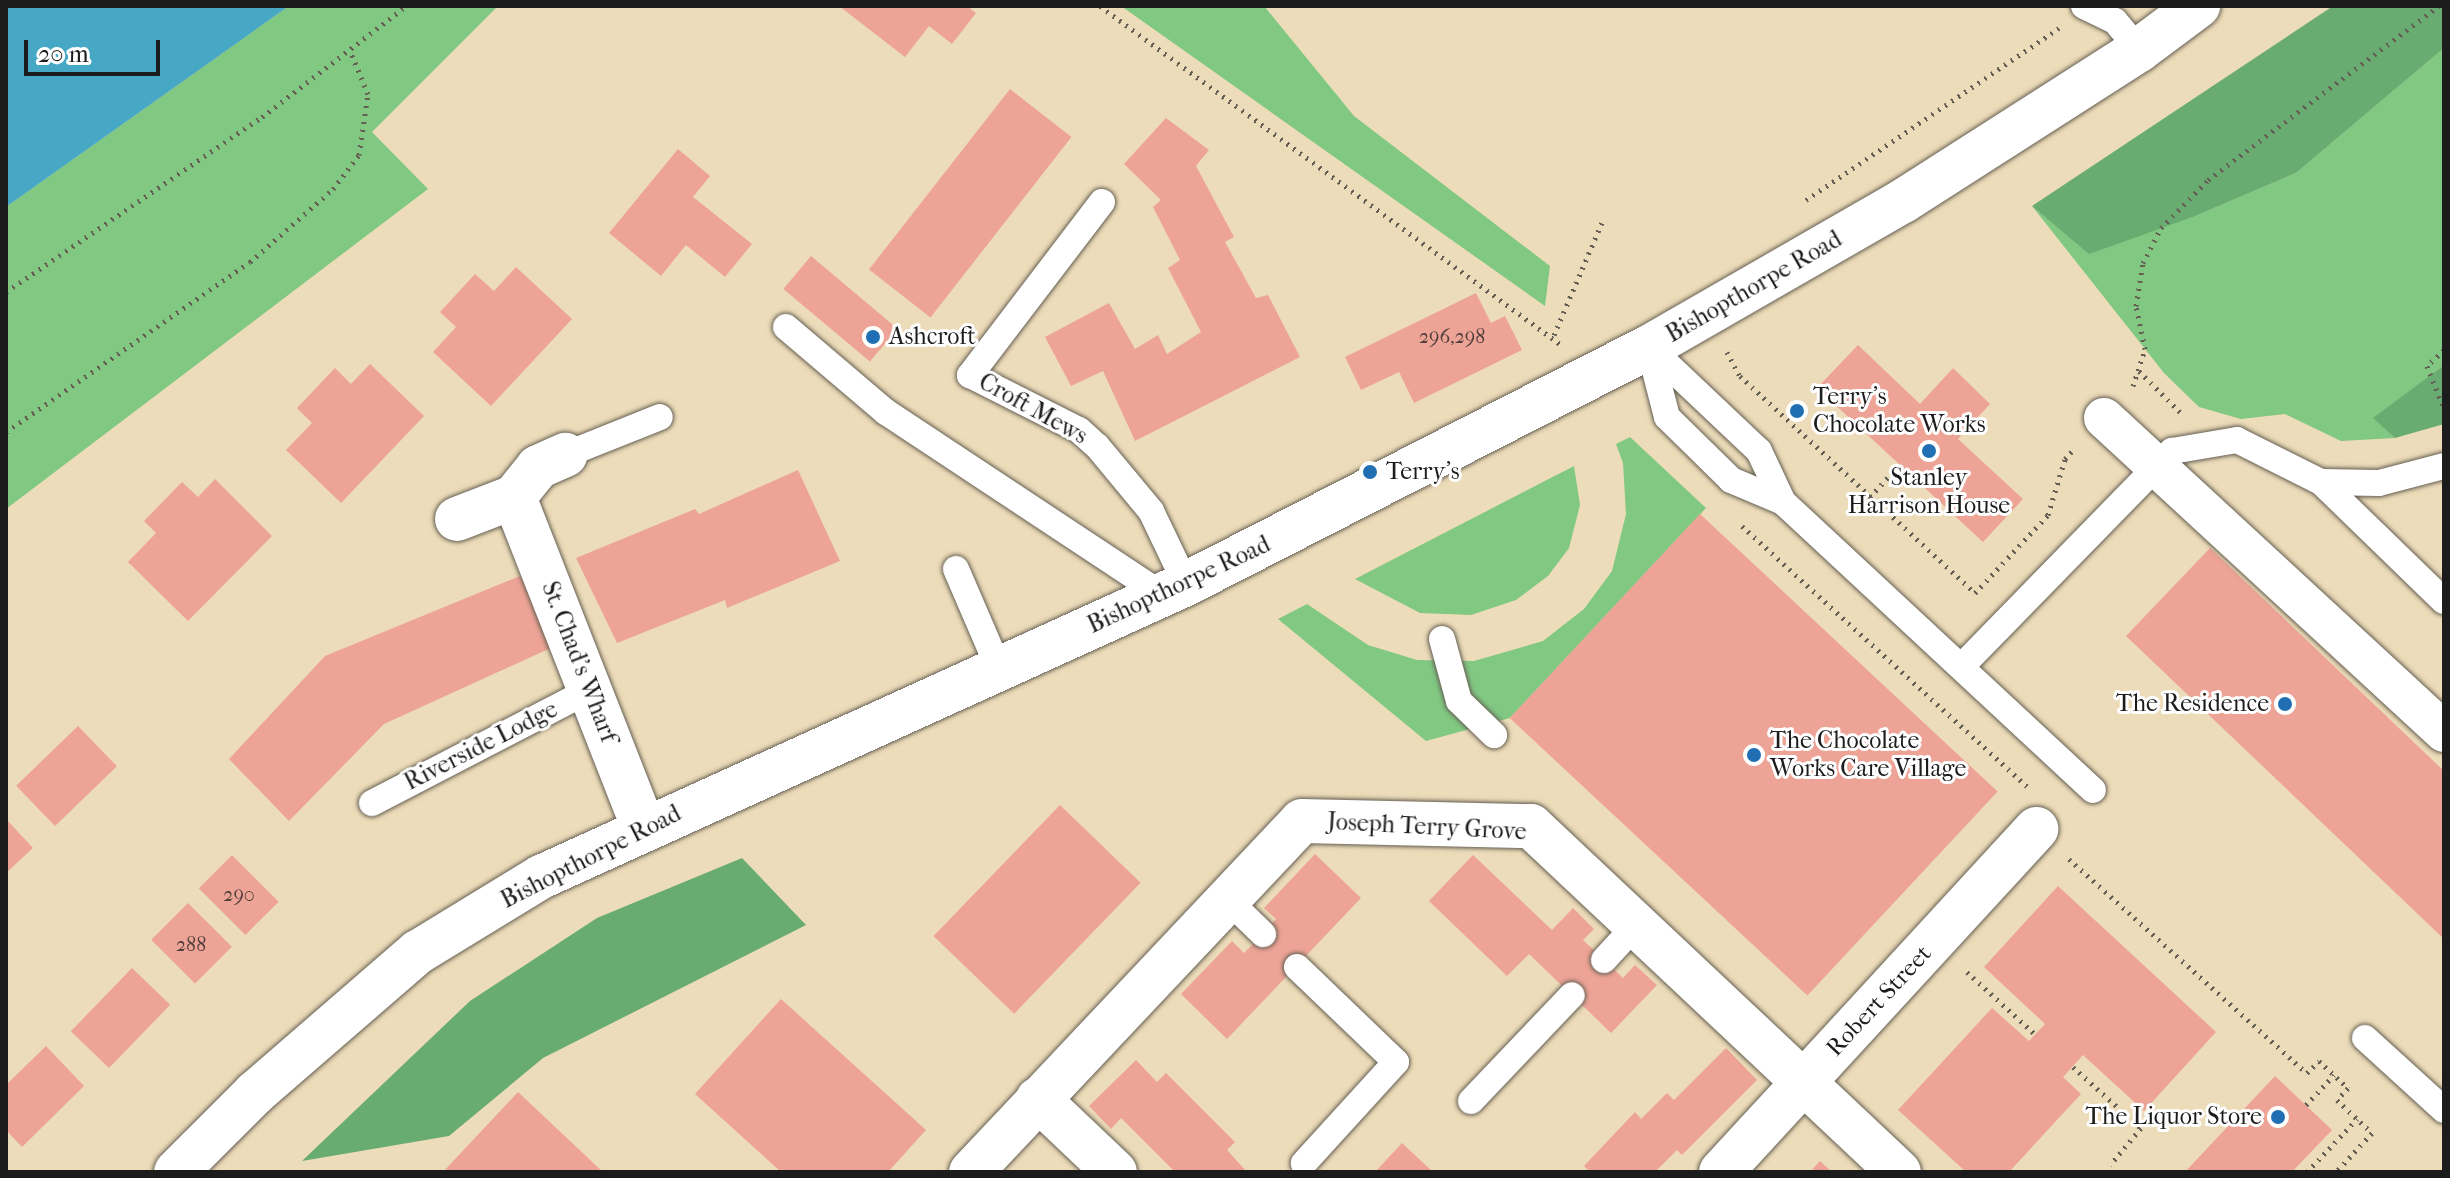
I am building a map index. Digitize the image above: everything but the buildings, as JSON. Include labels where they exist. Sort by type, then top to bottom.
[{"type":"street","name":"Bishopthorpe Road","points":[[176,1172],[266,1083],[418,952],[541,877],[1174,590],[1649,347],[1903,201],[2139,50],[2198,6]]},
{"type":"street","points":[[2104,418],[2444,732]]},
{"type":"street","points":[[457,519],[514,497],[538,467],[565,455]]},
{"type":"street","name":"St. Chad's Wharf","points":[[514,497],[644,828]]},
{"type":"street","name":"Joseph Terry Grove","points":[[971,1172],[1302,821],[1531,826],[1899,1172]]},
{"type":"street","name":"Robert Street","points":[[1721,1172],[2036,829]]},
{"type":"street","points":[[1038,1099],[1115,1172]]},
{"type":"lane","points":[[2086,7],[2115,21],[2139,50]]},
{"type":"lane","name":"Croft Mews","points":[[1102,202],[970,375],[1079,430],[1097,446],[1151,511],[1174,590]]},
{"type":"lane","points":[[786,327],[886,412],[1174,590]]},
{"type":"lane","points":[[1649,347],[1759,451],[1783,502]]},
{"type":"lane","points":[[1649,347],[1667,417],[1731,480],[1783,502],[2093,790]]},
{"type":"lane","points":[[565,455],[660,417]]},
{"type":"lane","points":[[1961,667],[2155,464],[2172,451],[2237,440],[2321,482],[2444,601]]},
{"type":"lane","points":[[2321,482],[2379,483],[2444,466]]},
{"type":"lane","points":[[956,569],[999,669]]},
{"type":"lane","points":[[1442,639],[1459,701],[1494,735]]},
{"type":"lane","name":"Riverside Lodge","points":[[372,803],[590,690]]},
{"type":"lane","points":[[1228,900],[1263,934]]},
{"type":"lane","points":[[1604,960],[1637,924]]},
{"type":"lane","points":[[1297,967],[1396,1062],[1304,1163]]},
{"type":"lane","points":[[1471,1101],[1572,995]]},
{"type":"lane","points":[[2365,1038],[2444,1110]]},
{"type":"path","points":[[6,292],[351,53],[406,6]]},
{"type":"path","points":[[1100,6],[1554,335],[1589,378]]},
{"type":"path","points":[[1706,315],[1740,376],[1975,593],[2048,515],[2065,459],[2128,394],[2145,349],[2136,306],[2143,263],[2161,228],[2208,180],[2439,6]]},
{"type":"path","points":[[1800,204],[2086,7]]},
{"type":"path","points":[[6,432],[250,262],[333,189],[359,155],[368,94],[351,53]]},
{"type":"path","points":[[1554,335],[1603,220]]},
{"type":"path","points":[[1560,343],[1573,336]]},
{"type":"path","points":[[2444,350],[2427,366],[2444,409]]},
{"type":"path","points":[[2138,371],[2211,444]]},
{"type":"path","points":[[1870,497],[1900,464]]},
{"type":"path","points":[[1737,521],[2039,797],[2021,816],[2307,1073],[2319,1061],[2348,1088],[2337,1100],[2372,1133],[2336,1172]]},
{"type":"path","points":[[1934,942],[2035,1034]]},
{"type":"path","points":[[2073,1067],[2141,1128],[2110,1165]]},
{"type":"path","points":[[2306,1105],[2334,1075]]},
{"type":"path","points":[[2307,1172],[2357,1119]]},
{"type":"green space","points":[[289,6],[498,6],[372,132],[428,189],[6,509],[6,207]]},
{"type":"green space","points":[[1121,6],[1264,6],[1354,116],[1550,266],[1545,306]]},
{"type":"green space","points":[[2333,6],[2444,6],[2444,48],[2296,173],[2193,217],[2089,254],[2032,206]]},
{"type":"green space","points":[[2444,48],[2444,365],[2374,418],[2395,438],[2341,441],[2285,414],[2241,419],[2199,407],[2164,373],[2032,206],[2089,253],[2193,217],[2296,173]]},
{"type":"green space","points":[[2444,365],[2444,424],[2395,438],[2373,418]]},
{"type":"green space","points":[[1630,437],[1706,508],[1510,718],[1426,741],[1278,619],[1307,604],[1368,645],[1417,660],[1474,661],[1543,641],[1584,609],[1612,571],[1626,514],[1623,463],[1616,444]]},
{"type":"green space","points":[[1574,466],[1580,505],[1569,548],[1548,576],[1516,600],[1471,615],[1420,613],[1355,579]]},
{"type":"green space","points":[[742,858],[806,925],[543,1058],[449,1136],[302,1161],[470,1001],[597,918]]},
{"type":"water","points":[[6,6],[289,6],[6,207]]},
{"type":"place","name":"Ashcroft","points":[[873,337]]},
{"type":"place","name":"Terry's Chocolate Works","points":[[1797,411]]},
{"type":"place","name":"Stanley Harrison House","points":[[1929,451]]},
{"type":"place","name":"Terry's","points":[[1370,472]]},
{"type":"place","name":"The Residence","points":[[2285,704]]},
{"type":"place","name":"The Chocolate Works Care Village","points":[[1754,755]]},
{"type":"place","name":"The Liquor Store","points":[[2278,1117]]}]
